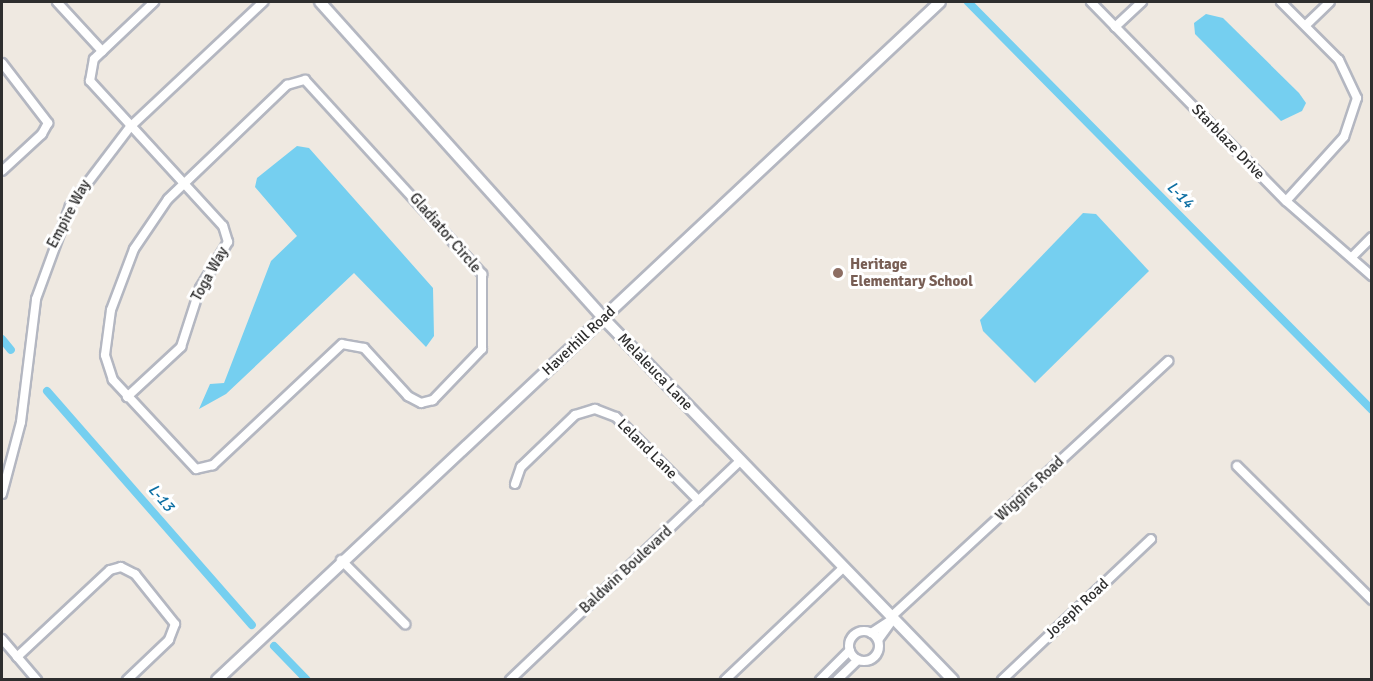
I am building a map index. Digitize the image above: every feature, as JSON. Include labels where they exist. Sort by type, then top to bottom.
[{"type":"street","points":[[57,2],[102,51],[154,2]]},
{"type":"street","name":"Empire Way","points":[[2,494],[18,439],[36,299],[50,251],[83,185],[130,127],[263,2]]},
{"type":"street","name":"Melaleuca Lane","points":[[320,2],[604,319],[952,680]]},
{"type":"street","name":"Starblaze Drive","points":[[1091,2],[1286,201],[1352,256],[1371,276]]},
{"type":"street","points":[[1116,27],[1142,2]]},
{"type":"street","points":[[1281,2],[1306,25],[1352,77],[1357,98],[1344,137],[1286,201]]},
{"type":"street","points":[[1306,25],[1330,2]]},
{"type":"street","name":"Haverhill Road","points":[[217,680],[341,561],[604,319],[938,3]]},
{"type":"street","name":"Toga Way","points":[[102,51],[90,64],[90,81],[223,226],[228,242],[200,288],[182,347],[127,398]]},
{"type":"street","points":[[2,63],[48,123],[42,134],[2,171]]},
{"type":"street","name":"Gladiator Circle","points":[[310,82],[482,274],[482,349],[433,400],[421,403],[408,396],[364,348],[342,344],[202,470],[186,463],[127,398],[106,362],[111,310],[134,249],[183,183],[287,85],[310,82]]},
{"type":"street","points":[[1352,256],[1371,237]]},
{"type":"street","name":"Wiggins Road","points":[[893,617],[1168,361]]},
{"type":"street","name":"Leland Lane","points":[[515,484],[521,467],[574,415],[595,409],[616,417],[699,501]]},
{"type":"street","name":"Baldwin Boulevard","points":[[510,680],[741,460]]},
{"type":"street","points":[[1238,466],[1371,600]]},
{"type":"street","name":"Joseph Road","points":[[1002,680],[1151,539]]},
{"type":"street","points":[[341,561],[405,624]]},
{"type":"street","points":[[17,657],[110,570],[121,567],[135,574],[175,624],[169,640],[127,680]]},
{"type":"street","points":[[725,680],[844,567]]},
{"type":"street","points":[[820,680],[850,650],[853,637],[871,633],[893,617]]},
{"type":"street","points":[[837,680],[858,660],[874,658],[878,640],[893,617]]},
{"type":"street","points":[[871,633],[878,640]]},
{"type":"street","points":[[2,639],[37,680]]},
{"type":"street","points":[[850,650],[858,660]]},
{"type":"water","points":[[1206,14],[1223,18],[1299,93],[1306,103],[1302,111],[1281,121],[1195,34],[1194,23]]},
{"type":"water","points":[[297,146],[309,148],[433,288],[434,336],[426,347],[354,273],[226,394],[199,409],[210,384],[224,383],[271,261],[297,236],[255,187],[257,178]]},
{"type":"water","points":[[1083,213],[1096,214],[1149,271],[1035,383],[983,331],[980,320]]},
{"type":"waterway","name":"L-14","points":[[968,2],[1372,410]]},
{"type":"waterway","name":"L-13","points":[[2,339],[11,350]]},
{"type":"waterway","name":"L-13","points":[[47,391],[252,625]]},
{"type":"waterway","name":"L-13","points":[[274,646],[307,680]]},
{"type":"place","name":"Heritage Elementary School","points":[[838,273]]}]
